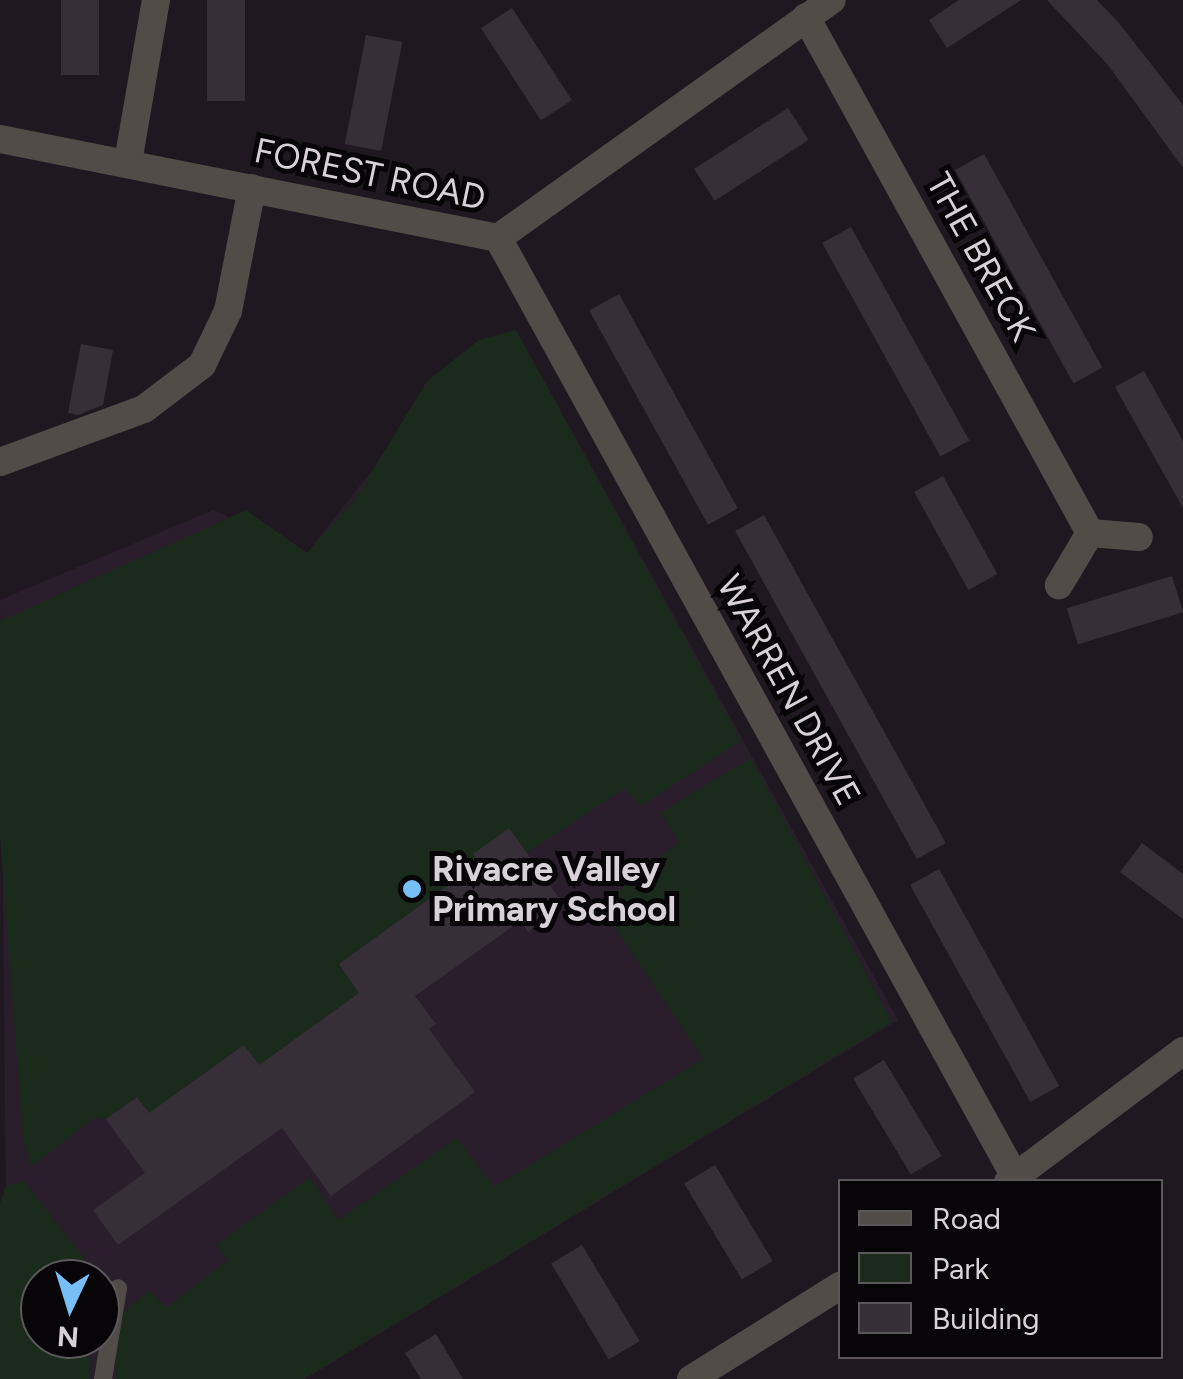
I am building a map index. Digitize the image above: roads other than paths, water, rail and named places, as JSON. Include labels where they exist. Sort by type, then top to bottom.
[{"type":"street","points":[[128,162],[156,0]]},
{"type":"street","name":"FOREST ROAD","points":[[0,139],[498,238],[832,0]]},
{"type":"street","name":"THE BRECK","points":[[806,17],[1090,533]]},
{"type":"street","points":[[0,462],[144,409],[202,365],[228,311],[252,188]]},
{"type":"street","name":"WARREN DRIVE","points":[[498,238],[1011,1179]]},
{"type":"street","points":[[1059,585],[1090,533],[1140,537]]},
{"type":"street","points":[[1011,1179],[1183,1051]]},
{"type":"street","points":[[691,1379],[838,1287]]},
{"type":"place","name":"Rivacre Valley Primary School","points":[[412,889]]}]
